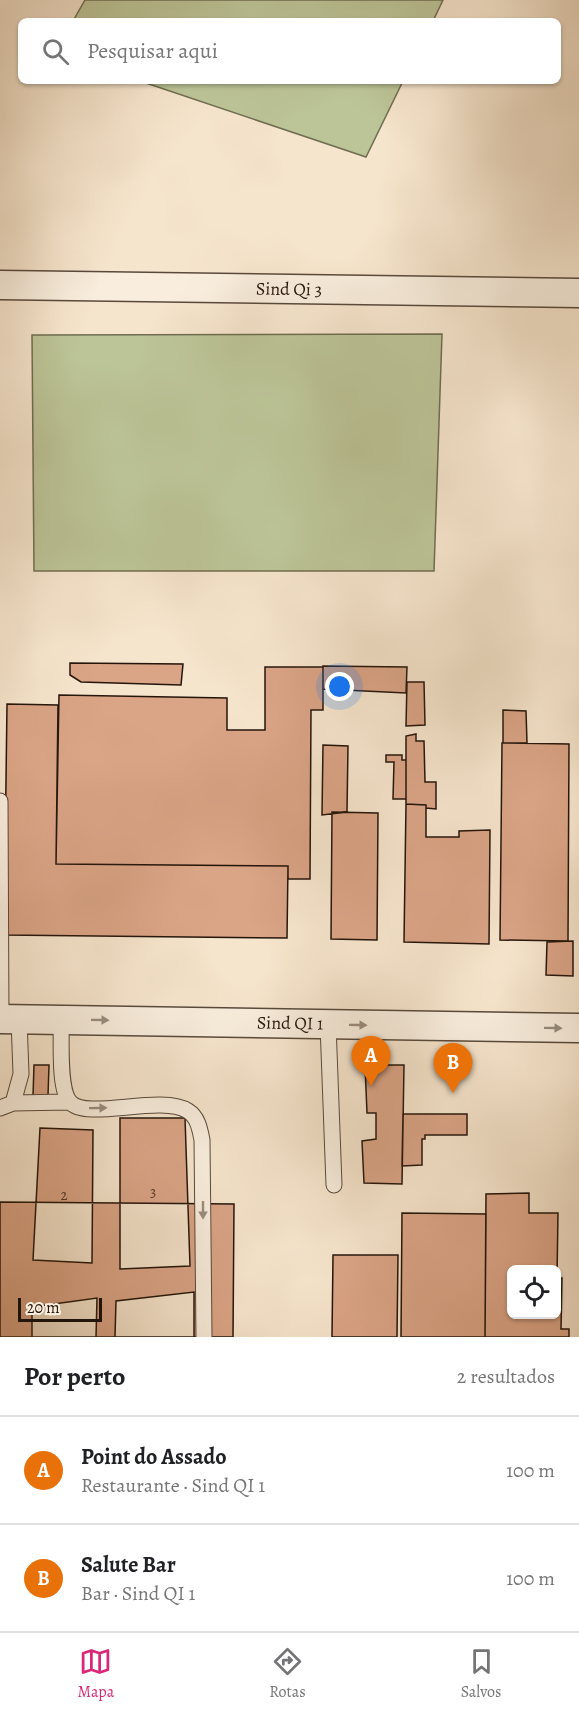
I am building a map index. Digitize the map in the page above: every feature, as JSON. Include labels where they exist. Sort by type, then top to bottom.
[{"type":"street","name":"Sind Qi 3","points":[[0,285],[579,293]]},
{"type":"street","name":"Sind QI 1","points":[[7,1019],[579,1028]]},
{"type":"lane","points":[[0,801],[7,1019],[21,1053],[20,1086],[6,1106]]},
{"type":"lane","points":[[62,1020],[63,1090],[69,1102],[77,1108],[156,1105],[176,1107],[189,1111],[197,1121],[202,1140],[204,1337]]},
{"type":"lane","points":[[328,1024],[334,1185]]},
{"type":"lane","points":[[6,1106],[69,1102]]},
{"type":"green space","points":[[85,0],[443,0],[434,18],[75,18]]},
{"type":"green space","points":[[149,84],[402,84],[366,157]]},
{"type":"green space","points":[[442,334],[434,571],[34,571],[32,335]]},
{"type":"building","points":[[70,663],[183,664],[181,685],[81,682],[70,675]]},
{"type":"building","points":[[323,666],[407,667],[406,693],[323,689]]},
{"type":"building","points":[[265,667],[323,667],[323,710],[311,710],[310,879],[288,879],[288,866],[56,864],[59,695],[227,698],[227,730],[265,730]]},
{"type":"building","points":[[407,682],[424,682],[425,725],[406,726]]},
{"type":"building","points":[[7,704],[58,705],[56,864],[288,866],[287,938],[4,935]]},
{"type":"building","points":[[503,710],[526,711],[527,743],[503,743]]},
{"type":"building","points":[[416,734],[416,741],[424,741],[425,782],[436,782],[436,809],[426,808],[426,805],[406,804],[406,736]]},
{"type":"building","points":[[502,743],[569,744],[568,941],[500,940]]},
{"type":"building","points":[[323,745],[348,746],[347,812],[322,815]]},
{"type":"building","points":[[386,755],[402,755],[402,760],[406,760],[406,799],[393,799],[394,762],[386,762]]},
{"type":"building","points":[[406,804],[426,805],[426,837],[459,837],[459,831],[490,830],[489,944],[404,942]]},
{"type":"building","points":[[332,812],[378,813],[377,940],[331,939]]},
{"type":"building","points":[[573,941],[573,976],[546,975],[547,942]]},
{"type":"building","points":[[34,1065],[49,1065],[48,1096],[33,1096]]},
{"type":"building","points":[[365,1065],[404,1065],[402,1184],[364,1183],[362,1141],[376,1139],[376,1113],[367,1113]]},
{"type":"building","points":[[403,1114],[467,1114],[467,1135],[425,1135],[425,1139],[422,1139],[422,1165],[402,1166]]},
{"type":"building","points":[[120,1118],[185,1118],[190,1266],[120,1269]]},
{"type":"building","points":[[40,1128],[93,1130],[92,1263],[33,1260]]},
{"type":"building","points":[[529,1193],[529,1213],[558,1213],[557,1265],[507,1265],[507,1319],[561,1319],[562,1278],[561,1329],[569,1329],[569,1337],[485,1337],[486,1194]]},
{"type":"building","points":[[0,1202],[234,1204],[233,1337],[0,1337]]},
{"type":"building","points":[[402,1213],[486,1214],[485,1337],[401,1337]]},
{"type":"building","points":[[333,1255],[398,1255],[397,1337],[332,1337]]},
{"type":"building","points":[[194,1292],[194,1337],[115,1337],[116,1301]]},
{"type":"building","points":[[97,1298],[96,1337],[32,1337],[32,1307]]},
{"type":"place","name":"Point do Assado","points":[[371,1086]]},
{"type":"place","name":"Salute Bar","points":[[453,1093]]}]
